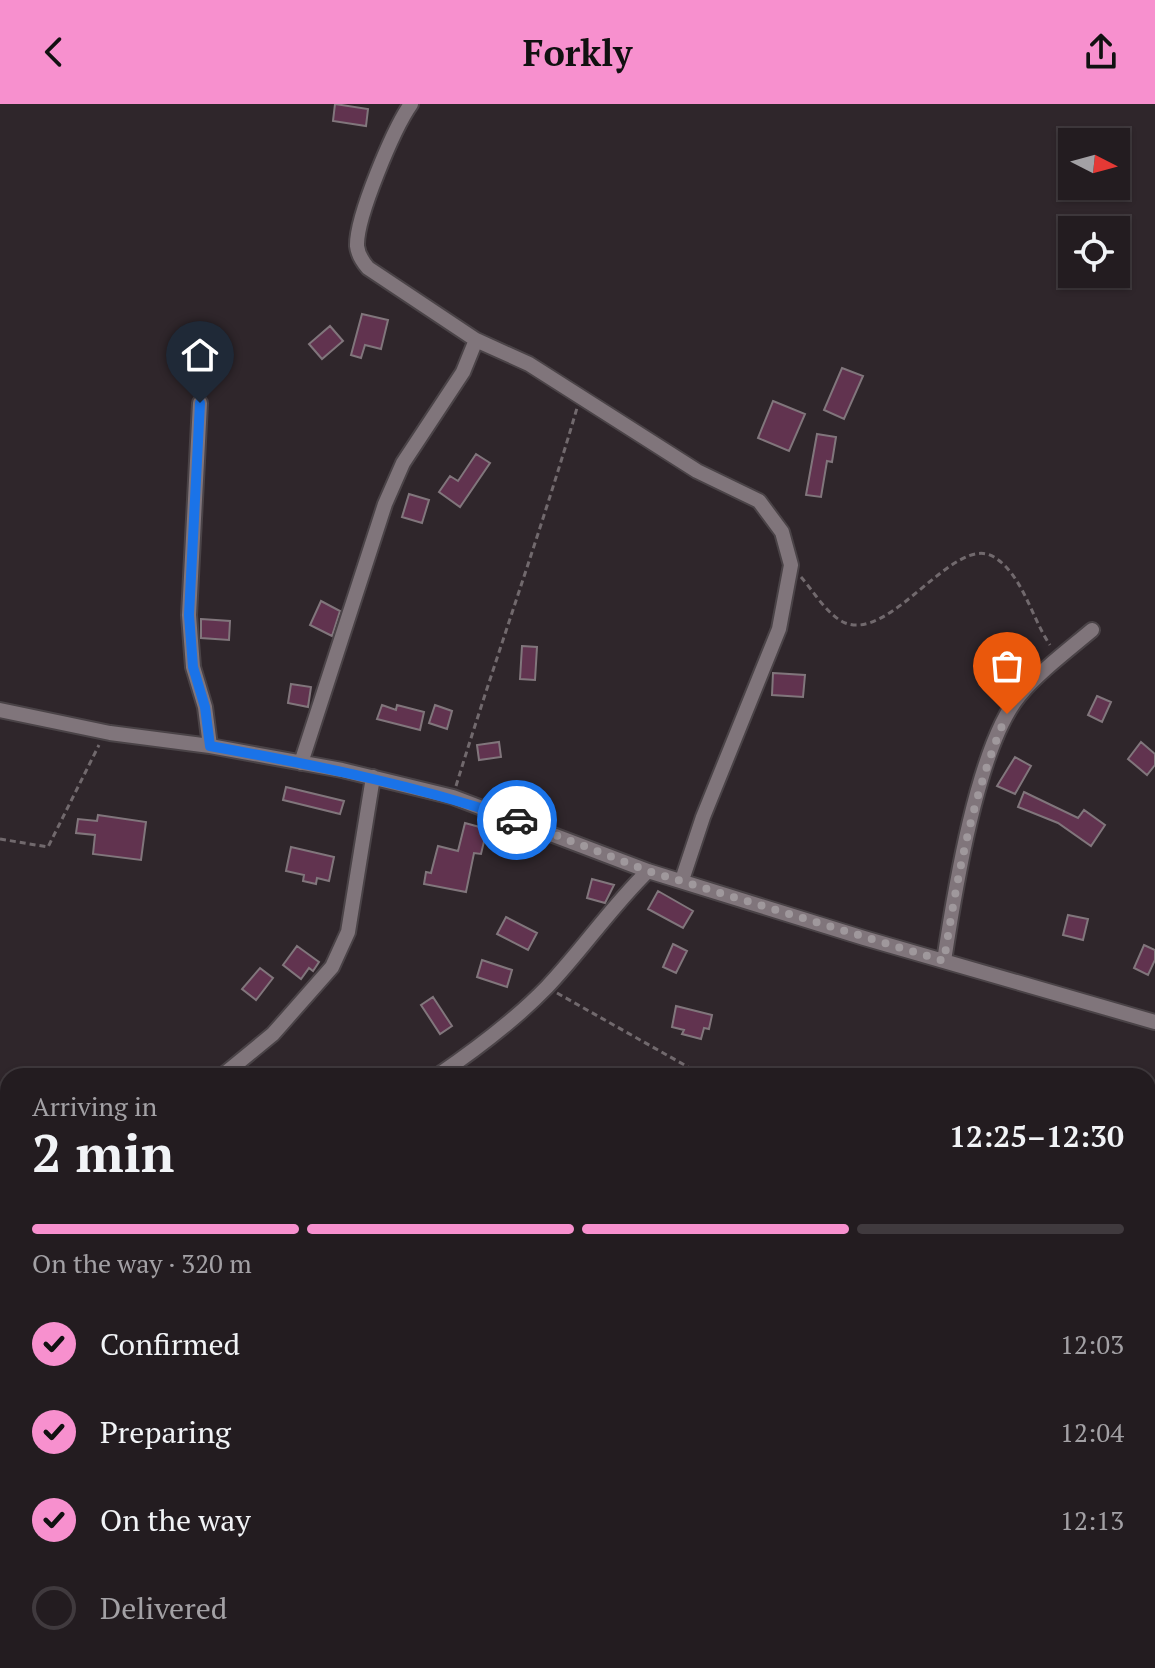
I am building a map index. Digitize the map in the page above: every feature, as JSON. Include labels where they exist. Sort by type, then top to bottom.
[{"type":"street","points":[[411,104],[392,138],[368,202],[358,233],[359,256],[384,281],[476,340],[529,364],[697,471],[759,501],[782,532],[791,565],[779,629],[703,817],[682,880]]},
{"type":"street","points":[[301,763],[385,504],[403,463],[463,372],[476,340]]},
{"type":"street","points":[[200,403],[189,615],[193,667],[205,707],[210,746]]},
{"type":"street","points":[[944,961],[962,858],[998,734],[1018,697],[1092,630]]},
{"type":"street","points":[[0,710],[110,733],[210,746],[301,763],[453,797],[648,871],[1155,1022]]},
{"type":"street","points":[[232,1068],[273,1034],[332,967],[348,932],[373,777]]},
{"type":"street","points":[[449,1068],[547,987],[617,900],[648,871]]},
{"type":"path","points":[[453,797],[506,623],[548,506],[580,396]]},
{"type":"path","points":[[791,565],[832,614],[846,624],[859,624],[893,610],[974,553],[994,557],[1018,585],[1041,633],[1059,659]]},
{"type":"path","points":[[0,839],[48,847],[59,831],[94,750],[110,733]]},
{"type":"path","points":[[547,987],[689,1068]]},
{"type":"building","points":[[335,104],[368,109],[366,126],[333,121]]},
{"type":"building","points":[[362,314],[388,320],[381,349],[365,345],[361,358],[351,355]]},
{"type":"building","points":[[330,326],[343,341],[322,359],[309,344]]},
{"type":"building","points":[[842,368],[863,376],[844,419],[824,410]]},
{"type":"building","points":[[773,401],[805,414],[789,451],[758,438]]},
{"type":"building","points":[[817,434],[836,437],[832,462],[827,461],[821,497],[806,495]]},
{"type":"building","points":[[476,454],[490,463],[460,507],[439,492],[450,476],[458,481]]},
{"type":"building","points":[[409,494],[429,500],[422,523],[402,517]]},
{"type":"building","points":[[321,601],[340,611],[332,636],[310,625]]},
{"type":"building","points":[[201,619],[230,621],[229,640],[201,638]]},
{"type":"building","points":[[522,646],[537,647],[535,680],[520,679]]},
{"type":"building","points":[[773,673],[805,675],[803,697],[772,695]]},
{"type":"building","points":[[291,684],[311,687],[308,707],[288,703]]},
{"type":"building","points":[[1097,696],[1111,702],[1102,722],[1088,715]]},
{"type":"building","points":[[382,705],[396,710],[397,705],[424,712],[420,730],[377,719]]},
{"type":"building","points":[[435,705],[452,711],[447,729],[429,723]]},
{"type":"building","points":[[499,742],[501,757],[479,760],[477,745]]},
{"type":"building","points":[[1141,742],[1155,754],[1155,765],[1147,775],[1128,759]]},
{"type":"building","points":[[1015,757],[1031,766],[1015,794],[997,786]]},
{"type":"building","points":[[286,787],[344,801],[340,814],[283,800]]},
{"type":"building","points":[[1024,792],[1078,818],[1084,810],[1105,825],[1091,846],[1058,823],[1018,807]]},
{"type":"building","points":[[98,815],[146,822],[141,860],[93,854],[95,835],[76,833],[78,819],[97,821]]},
{"type":"building","points":[[465,823],[487,829],[481,854],[474,853],[466,892],[424,884],[426,872],[431,873],[438,846],[458,851]]},
{"type":"building","points":[[291,847],[334,857],[329,881],[317,878],[316,884],[303,881],[304,875],[286,871]]},
{"type":"building","points":[[592,879],[614,885],[605,903],[587,898]]},
{"type":"building","points":[[658,891],[693,911],[683,928],[648,909]]},
{"type":"building","points":[[1068,915],[1088,919],[1083,940],[1063,935]]},
{"type":"building","points":[[506,917],[537,933],[528,950],[497,934]]},
{"type":"building","points":[[673,944],[687,951],[676,973],[663,967]]},
{"type":"building","points":[[1144,945],[1155,950],[1155,960],[1148,975],[1134,968]]},
{"type":"building","points":[[297,946],[319,962],[313,971],[309,968],[301,979],[283,965]]},
{"type":"building","points":[[482,960],[512,970],[507,987],[477,977]]},
{"type":"building","points":[[260,968],[273,978],[256,1000],[242,989]]},
{"type":"building","points":[[433,997],[452,1026],[440,1034],[421,1005]]},
{"type":"building","points":[[676,1006],[712,1015],[709,1029],[704,1028],[701,1039],[682,1034],[684,1030],[672,1027]]},
{"type":"way so far","points":[[517,820],[648,871],[944,961],[956,883],[971,821],[984,774],[1007,714]]},
{"type":"route","points":[[200,403],[189,615],[193,667],[205,707],[210,746],[373,777],[453,797],[517,820]]}]
